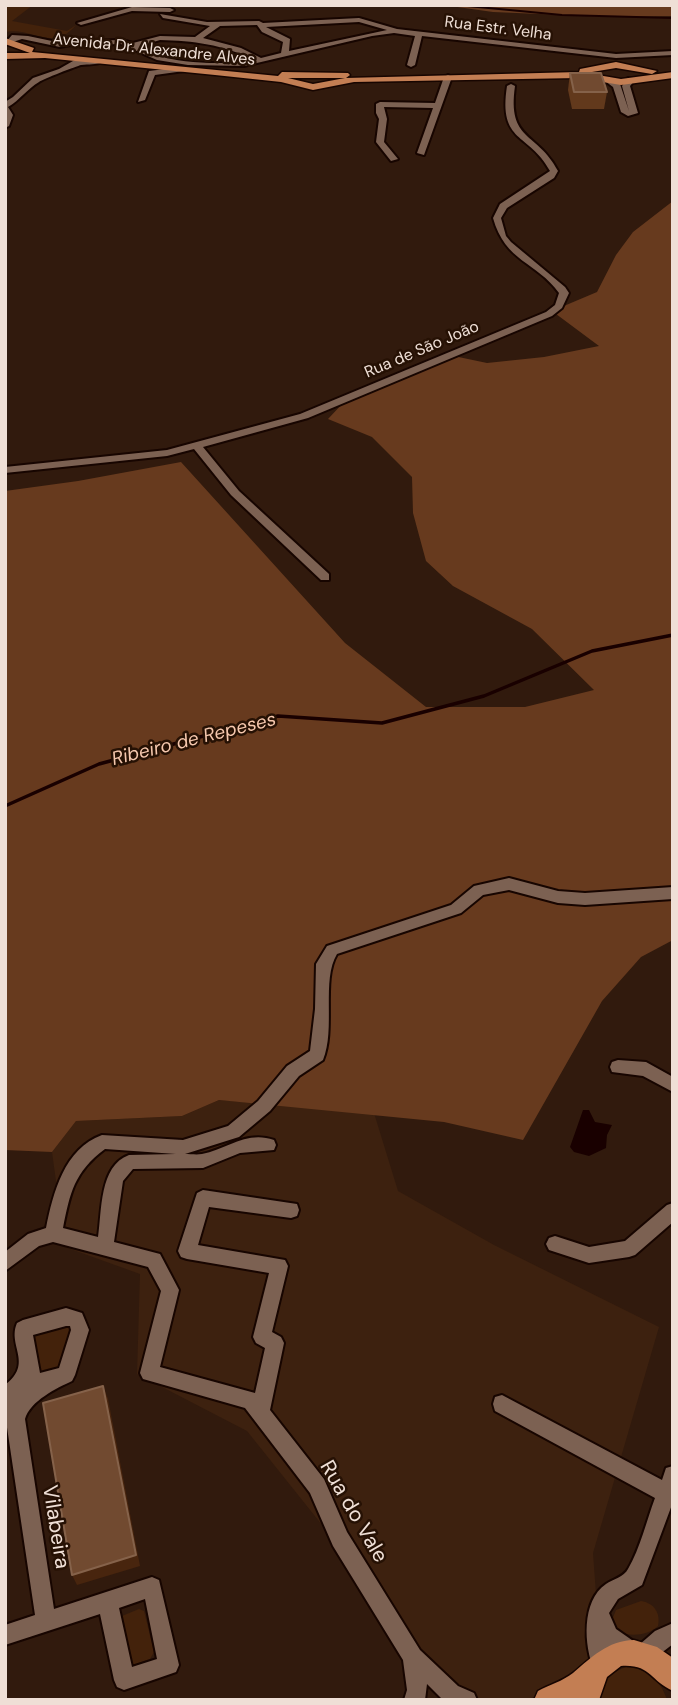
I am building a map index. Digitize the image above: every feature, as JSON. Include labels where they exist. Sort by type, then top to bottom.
[{"type":"main road","points":[[5,55],[15,51],[9,41]]},
{"type":"main road","name":"Avenida Dr. Alexandre Alves","points":[[9,41],[35,51],[147,67],[301,79]]},
{"type":"main road","name":"Avenida Dr. Alexandre Alves","points":[[5,55],[30,54],[70,61],[107,61],[147,67],[159,61],[301,79]]},
{"type":"main road","points":[[604,76],[610,66],[673,73]]},
{"type":"main road","points":[[628,67],[637,74],[633,80]]},
{"type":"main road","points":[[301,79],[313,88],[325,79],[576,72],[633,80],[673,73]]},
{"type":"main road","points":[[325,79],[604,76]]},
{"type":"main road","points":[[547,1700],[580,1684],[597,1667],[618,1655],[639,1654],[671,1671]]},
{"type":"main road","points":[[586,1700],[588,1685],[597,1667]]},
{"type":"street","points":[[172,38],[161,27],[163,16],[178,5]]},
{"type":"street","points":[[9,41],[24,34],[41,40],[59,39],[132,9],[170,10]]},
{"type":"street","points":[[9,41],[24,36],[45,44],[66,45],[78,33],[84,11]]},
{"type":"street","points":[[163,16],[218,24],[248,22],[263,25],[359,20],[400,32]]},
{"type":"street","points":[[197,39],[218,24]]},
{"type":"street","points":[[263,25],[265,30],[287,41],[285,55]]},
{"type":"street","name":"Rua Estr. Velha","points":[[78,33],[134,45],[159,61],[227,65],[261,61],[372,34],[400,32],[616,56],[673,53]]},
{"type":"street","points":[[411,65],[419,33]]},
{"type":"street","points":[[134,45],[144,41],[172,38],[197,39],[244,51],[261,61]]},
{"type":"street","points":[[59,39],[66,45]]},
{"type":"street","points":[[5,126],[9,115],[5,106],[36,80],[62,71],[70,61]]},
{"type":"street","points":[[141,100],[147,67]]},
{"type":"street","points":[[499,77],[508,80],[511,86],[519,79],[538,76]]},
{"type":"street","points":[[604,76],[617,86],[628,114],[634,113],[626,86],[633,80]]},
{"type":"street","points":[[421,153],[448,77]]},
{"type":"street","name":"Rua de São João","points":[[5,470],[130,458],[197,446],[337,404],[548,314],[559,306],[564,293],[560,287],[508,244],[502,236],[497,218],[503,206],[551,176],[554,171],[551,163],[513,123],[509,115],[511,86]]},
{"type":"street","points":[[394,159],[380,142],[383,120],[380,104],[439,106]]},
{"type":"street","points":[[197,446],[235,493],[326,577]]},
{"type":"street","points":[[5,1263],[34,1240],[53,1234],[61,1194],[80,1157],[102,1142],[183,1147],[233,1132],[264,1106],[293,1071],[317,1055],[323,1009],[323,964],[332,950],[456,909],[480,890],[509,884],[558,897],[585,899],[673,893]]},
{"type":"street","points":[[618,1067],[646,1069],[673,1085]]},
{"type":"street","points":[[105,1247],[115,1178],[129,1161],[203,1161],[239,1146],[268,1145]]},
{"type":"street","points":[[260,1414],[275,1343],[261,1337],[279,1266],[187,1251],[203,1198],[291,1210]]},
{"type":"street","points":[[555,1244],[589,1255],[629,1249],[673,1211]]},
{"type":"street","name":"Rua do Vale","points":[[53,1234],[154,1260],[170,1290],[149,1373],[251,1400],[317,1486],[340,1539],[413,1657]]},
{"type":"street","points":[[71,1317],[79,1325],[80,1330],[66,1374],[38,1383],[32,1380],[29,1367],[23,1329],[71,1317]]},
{"type":"street","points":[[5,1398],[20,1385],[29,1367]]},
{"type":"street","points":[[16,1419],[20,1405],[56,1377]]},
{"type":"street","name":"Vilabeira","points":[[5,1398],[16,1419],[46,1622]]},
{"type":"street","points":[[502,1404],[669,1484],[635,1578],[611,1591],[601,1602],[598,1611],[597,1667]]},
{"type":"street","points":[[5,1635],[108,1602]]},
{"type":"street","points":[[598,1611],[609,1636],[639,1654],[673,1633]]},
{"type":"street","points":[[413,1657],[417,1690],[414,1700]]},
{"type":"street","points":[[413,1657],[451,1693],[467,1700]]},
{"type":"shaded area","points":[[5,5],[33,5],[12,21],[67,31],[76,25],[67,33],[51,38],[15,31],[5,32]]},
{"type":"shaded area","points":[[443,5],[673,5],[673,16],[610,17],[493,12]]},
{"type":"shaded area","points":[[673,201],[673,940],[641,957],[602,1001],[523,1140],[444,1122],[219,1100],[182,1116],[76,1121],[52,1152],[5,1150],[5,491],[181,462],[345,643],[426,707],[525,707],[594,690],[532,629],[453,586],[426,561],[413,513],[412,477],[372,437],[328,419],[344,402],[449,355],[487,363],[544,357],[599,346],[552,311],[597,292],[616,255],[633,232]]},
{"type":"shaded area","points":[[219,1100],[374,1113],[398,1191],[494,1245],[659,1327],[593,1553],[596,1594],[618,1685],[631,1700],[554,1700],[552,1693],[523,1700],[466,1700],[448,1697],[338,1545],[247,1431],[137,1374],[140,1274],[65,1247],[52,1152],[76,1121],[182,1116]]},
{"type":"shaded area","points":[[583,1110],[589,1110],[595,1122],[612,1125],[607,1135],[606,1148],[589,1156],[574,1152],[570,1147]]},
{"type":"shaded area","points":[[68,1325],[71,1331],[59,1370],[40,1379],[31,1338],[34,1334]]},
{"type":"shaded area","points":[[641,1601],[656,1609],[658,1626],[649,1632],[638,1634],[617,1631],[612,1620],[616,1610]]},
{"type":"shaded area","points":[[139,1609],[144,1611],[154,1652],[150,1659],[133,1665],[129,1661],[120,1621],[122,1616]]},
{"type":"shaded area","points":[[626,1667],[652,1676],[667,1700],[600,1700],[607,1679]]},
{"type":"building","points":[[570,73],[601,73],[607,92],[574,92]]},
{"type":"building","points":[[103,1386],[136,1555],[72,1575],[43,1403]]},
{"type":"waterway","points":[[457,5],[562,15],[673,18]]},
{"type":"waterway","name":"Ribeiro de Repeses","points":[[5,806],[99,764],[278,716],[382,723],[484,696],[592,651],[673,635]]}]
